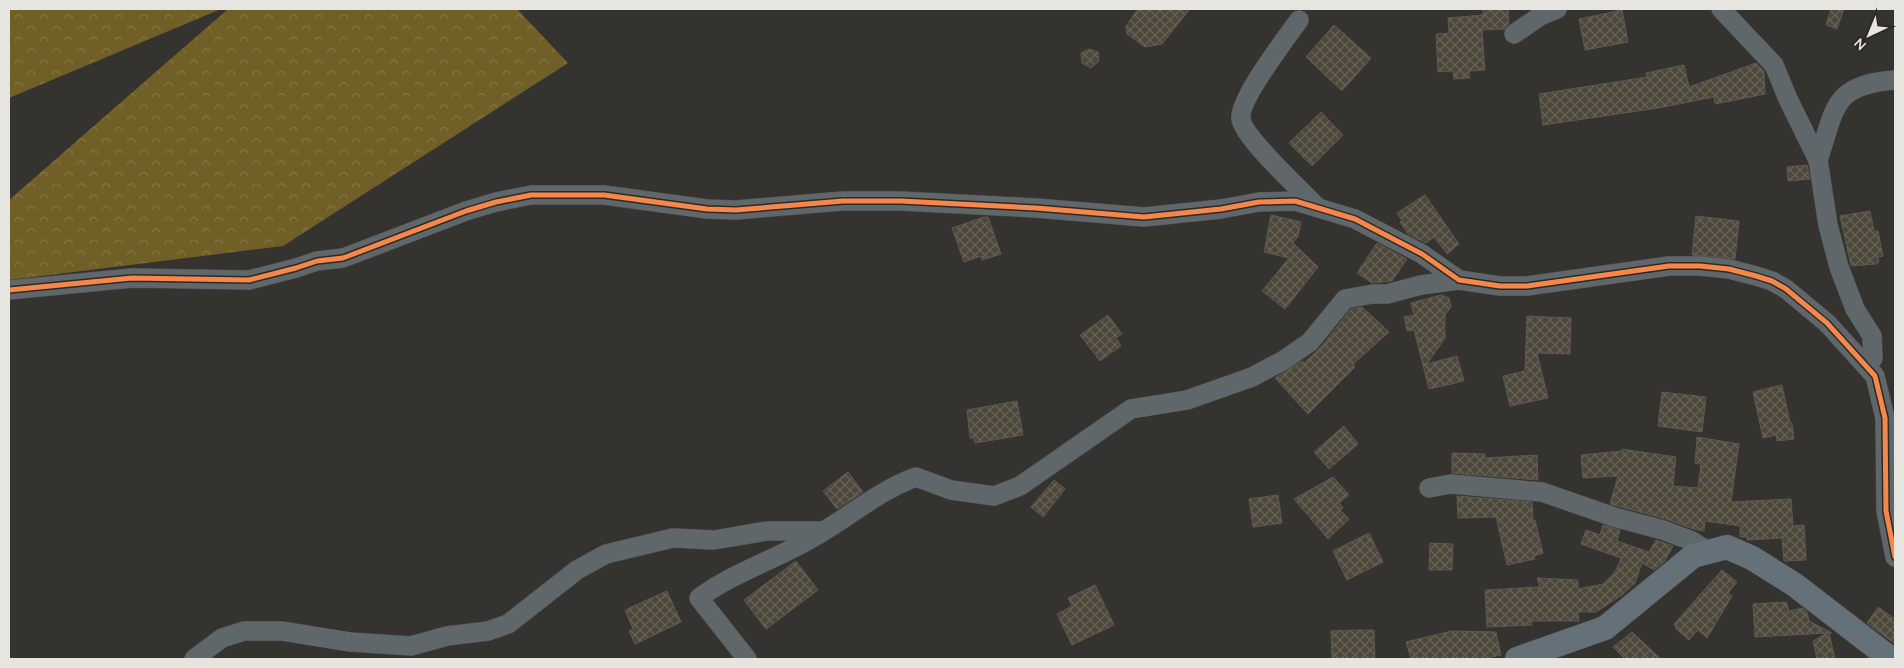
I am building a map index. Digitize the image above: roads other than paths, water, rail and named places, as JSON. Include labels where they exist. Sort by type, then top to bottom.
[{"type":"main road","points":[[1517,659],[1605,628],[1693,556],[1727,548],[1752,558],[1808,595],[1886,658]]},
{"type":"street","points":[[1514,34],[1540,16],[1557,9]]},
{"type":"street","points":[[1721,9],[1774,65],[1788,99],[1818,160],[1828,224],[1839,266],[1855,309],[1872,336],[1873,358],[1868,366]]},
{"type":"street","points":[[1299,20],[1252,88],[1241,109],[1240,118],[1252,139],[1316,206]]},
{"type":"street","points":[[1818,160],[1839,102],[1846,93],[1871,82],[1895,80]]},
{"type":"street","points":[[9,290],[132,278],[249,280],[317,261],[343,258],[466,211],[496,202],[531,195],[604,195],[707,209],[736,210],[787,204],[872,201],[956,203],[1144,217],[1221,209],[1260,202],[1295,201],[1355,219],[1422,254],[1459,280]]},
{"type":"street","points":[[747,659],[699,598],[718,584],[763,564],[823,531],[892,486],[916,477],[951,490],[994,496],[1020,486],[1131,409],[1187,400],[1252,377],[1284,360],[1310,342],[1345,299],[1372,294],[1387,294],[1421,285],[1459,280],[1500,286],[1527,286],[1669,266],[1729,269],[1772,281],[1793,294],[1827,323],[1868,366],[1875,376],[1886,418],[1886,511],[1895,557]]},
{"type":"street","points":[[1429,488],[1451,484],[1542,492],[1663,530],[1692,541],[1708,551]]},
{"type":"street","points":[[194,659],[222,638],[244,631],[282,631],[350,642],[411,646],[448,636],[488,631],[508,624],[571,575],[606,554],[673,538],[714,540],[767,531],[823,531]]}]
